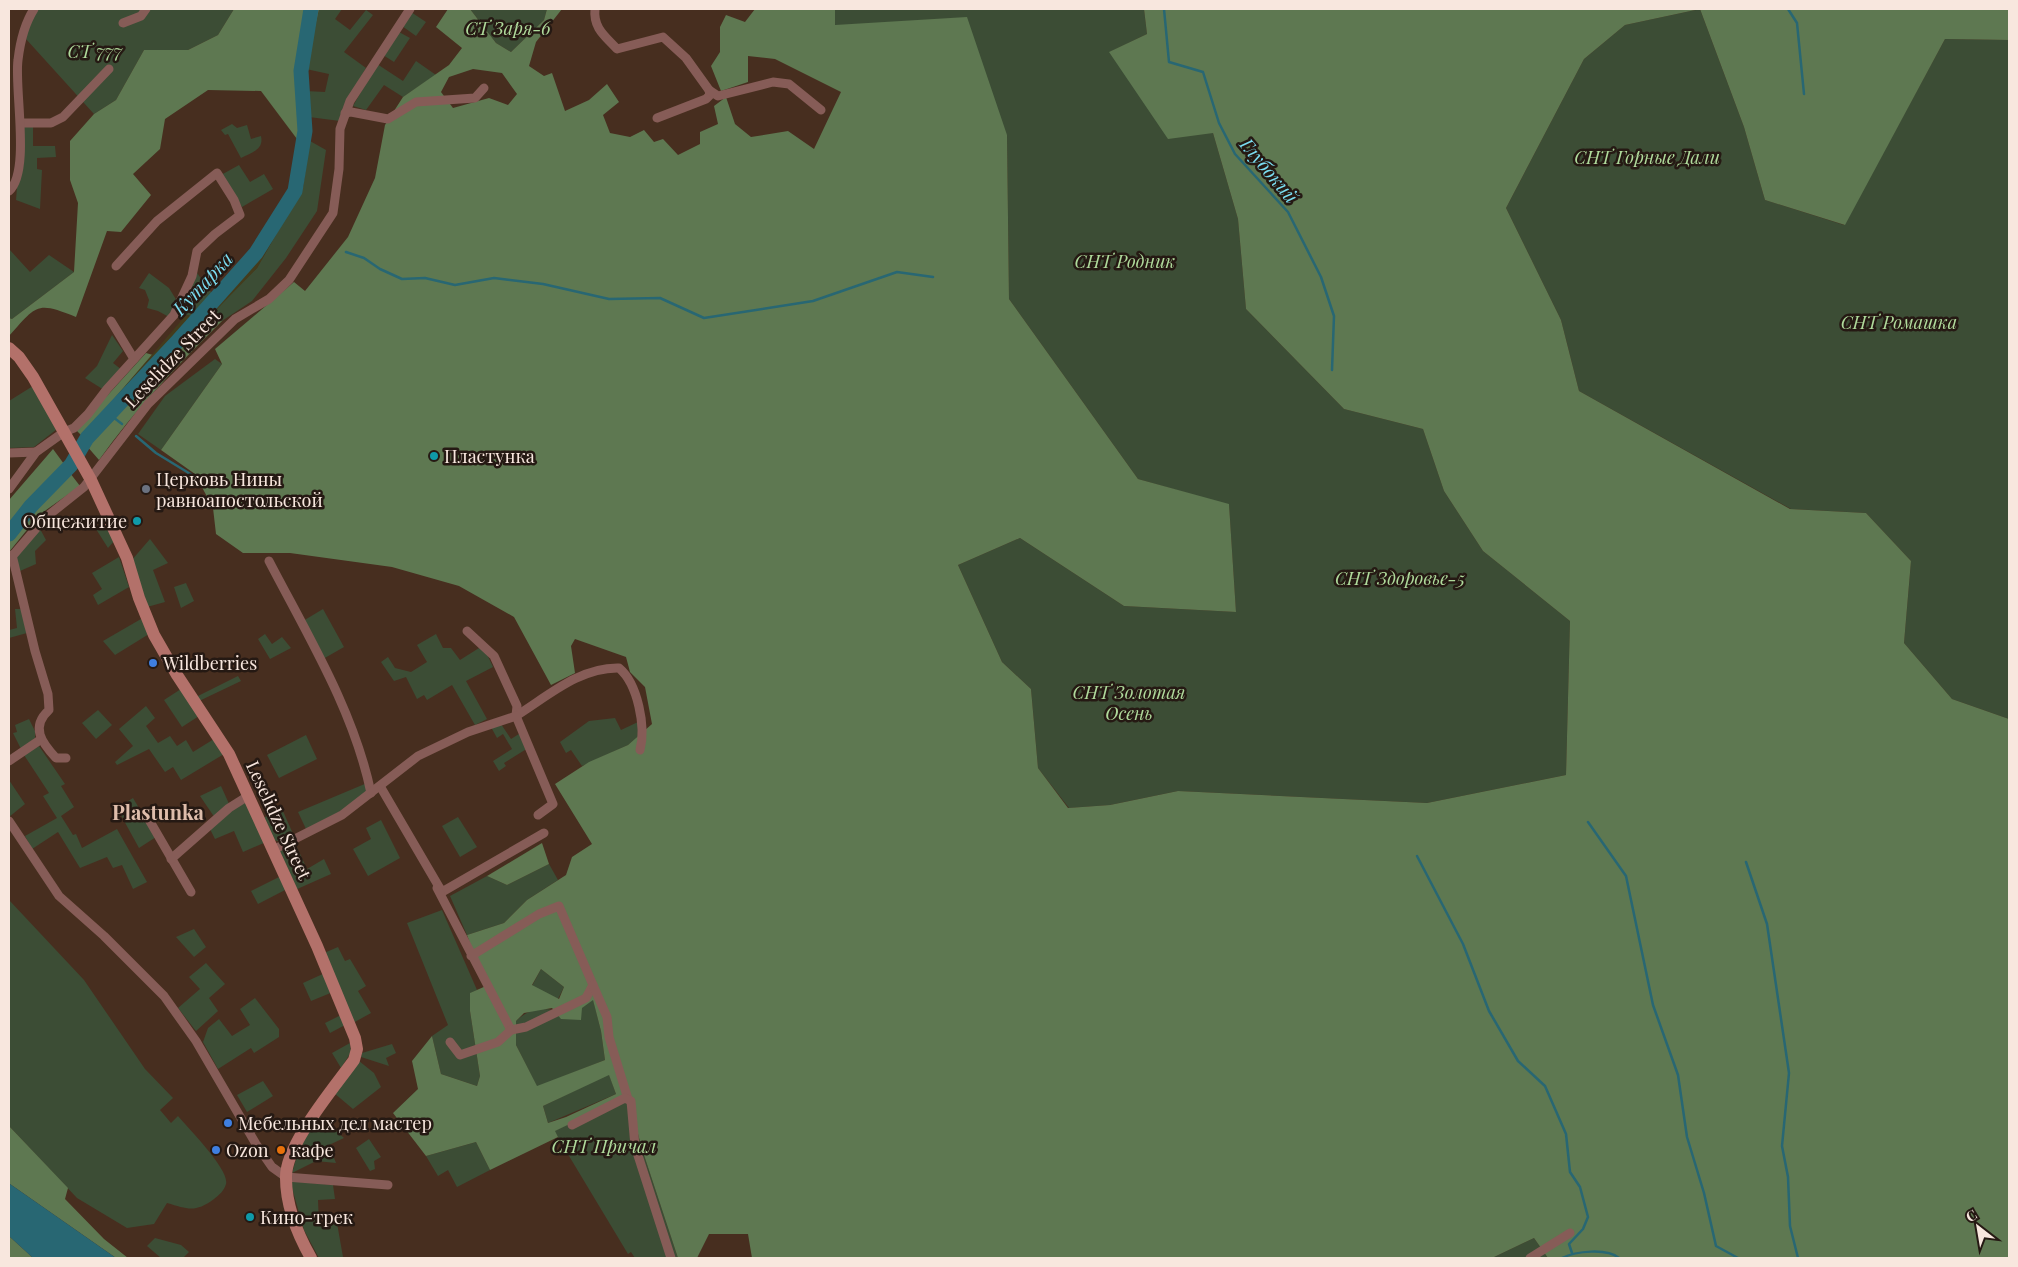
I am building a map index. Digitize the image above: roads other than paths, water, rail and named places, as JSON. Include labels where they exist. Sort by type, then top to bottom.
[{"type":"street","points":[[26,9],[28,18]]},
{"type":"street","points":[[9,191],[15,186],[17,180],[20,123],[13,60],[28,18],[34,9]]},
{"type":"street","points":[[123,23],[141,16],[146,9]]},
{"type":"street","name":"Leselidze Street","points":[[10,557],[45,518],[89,477],[148,404],[235,319],[269,299],[289,280],[333,214],[340,129],[345,114],[369,70],[410,9]]},
{"type":"street","points":[[595,9],[594,22],[599,32],[617,49],[662,37],[686,58],[709,90],[718,96],[773,82],[789,84],[821,110]]},
{"type":"street","points":[[20,123],[51,123],[63,117],[109,69]]},
{"type":"street","points":[[345,114],[351,112],[388,119],[416,102],[475,98],[484,88]]},
{"type":"street","points":[[657,118],[706,99],[710,96],[709,90]]},
{"type":"street","name":"Leselidze Street","points":[[9,489],[36,452],[66,436],[88,414],[107,389],[174,315],[192,276],[197,251],[240,215],[234,200],[218,173],[156,221],[116,266]]},
{"type":"street","points":[[110,321],[134,359]]},
{"type":"street","points":[[9,348],[19,357],[33,377],[89,477]]},
{"type":"street","points":[[9,453],[36,452]]},
{"type":"street","name":"Leselidze Street","points":[[89,477],[127,558],[139,598],[154,635],[177,675],[229,754],[317,946],[356,1038],[357,1049],[354,1060],[296,1142],[286,1177],[296,1223],[311,1258]]},
{"type":"street","points":[[10,557],[48,694],[49,710],[41,720],[38,733],[40,740],[56,758],[66,758]]},
{"type":"street","points":[[269,561],[338,696],[363,758],[371,793]]},
{"type":"street","points":[[466,631],[494,656],[517,706],[516,716],[553,804],[538,815]]},
{"type":"street","points":[[273,850],[342,815],[418,756],[468,732],[516,716],[583,674],[604,668],[619,668],[625,673],[637,702],[644,727],[640,750]]},
{"type":"street","points":[[9,761],[40,740]]},
{"type":"street","points":[[380,786],[438,888],[471,956],[511,1030]]},
{"type":"street","points":[[171,859],[229,808],[248,796]]},
{"type":"street","points":[[148,818],[190,892]]},
{"type":"street","points":[[9,821],[59,896],[104,936],[164,996],[218,1077],[256,1144],[272,1167],[286,1177],[388,1185]]},
{"type":"street","points":[[438,888],[442,892],[544,833]]},
{"type":"street","points":[[471,956],[539,914],[559,906],[607,1017],[609,1037],[628,1099],[632,1104],[631,1117],[636,1146],[671,1258]]},
{"type":"street","points":[[450,1042],[460,1055],[498,1042],[511,1030],[526,1027],[586,998],[593,985]]},
{"type":"street","points":[[572,1125],[628,1099]]},
{"type":"street","points":[[1530,1258],[1570,1233]]},
{"type":"water","points":[[9,1182],[116,1258],[33,1258],[9,1236]]},
{"type":"waterway","name":"Кутарка","points":[[9,534],[31,506],[71,465],[87,438],[176,343],[256,253],[295,191],[305,131],[301,71],[311,9]]},
{"type":"waterway","name":"Глубокий","points":[[1164,9],[1169,62],[1203,72],[1219,123],[1235,154],[1288,212],[1321,277],[1334,316],[1332,370]]},
{"type":"waterway","points":[[1788,9],[1797,23],[1804,94]]},
{"type":"waterway","points":[[346,252],[364,258],[380,269],[402,279],[425,278],[455,285],[494,278],[543,284],[609,299],[660,298],[704,318],[813,301],[897,272],[933,277]]},
{"type":"waterway","points":[[109,414],[122,424]]},
{"type":"waterway","points":[[136,436],[156,453],[192,475]]},
{"type":"waterway","points":[[1588,822],[1626,876],[1653,1005],[1678,1075],[1687,1137],[1704,1193],[1716,1246],[1738,1258]]},
{"type":"waterway","points":[[1417,856],[1463,944],[1489,1011],[1518,1061],[1545,1086],[1566,1134],[1570,1172],[1580,1187],[1588,1217],[1583,1229],[1569,1244],[1572,1253]]},
{"type":"waterway","points":[[1746,862],[1767,924],[1789,1073],[1782,1146],[1788,1177],[1790,1226],[1798,1258]]},
{"type":"waterway","points":[[1562,1258],[1591,1252],[1607,1253],[1619,1258]]},
{"type":"place","name":"Пластунка","points":[[434,456]]},
{"type":"place","name":"Церковь Нины равноапостольской","points":[[146,489]]},
{"type":"place","name":"Общежитие","points":[[137,521]]},
{"type":"place","name":"Wildberries","points":[[153,663]]},
{"type":"place","name":"Мебельных дел мастер","points":[[228,1123]]},
{"type":"place","name":"Ozon","points":[[216,1150]]},
{"type":"place","name":"кафе","points":[[281,1150]]},
{"type":"place","name":"Кино-трек","points":[[250,1217]]},
{"type":"district","name":"Plastunka","points":[[158,811]]},
{"type":"park label","name":"СТ Заря-6","points":[[508,28]]},
{"type":"park label","name":"СТ 777","points":[[95,51]]},
{"type":"park label","name":"СНТ Горные Дали","points":[[1647,157]]},
{"type":"park label","name":"СНТ Родник","points":[[1125,261]]},
{"type":"park label","name":"СНТ Ромашка","points":[[1899,322]]},
{"type":"park label","name":"СНТ Здоровье-5","points":[[1400,578]]},
{"type":"park label","name":"СНТ Золотая Осень","points":[[1129,702]]},
{"type":"park label","name":"СНТ Причал","points":[[604,1146]]}]
